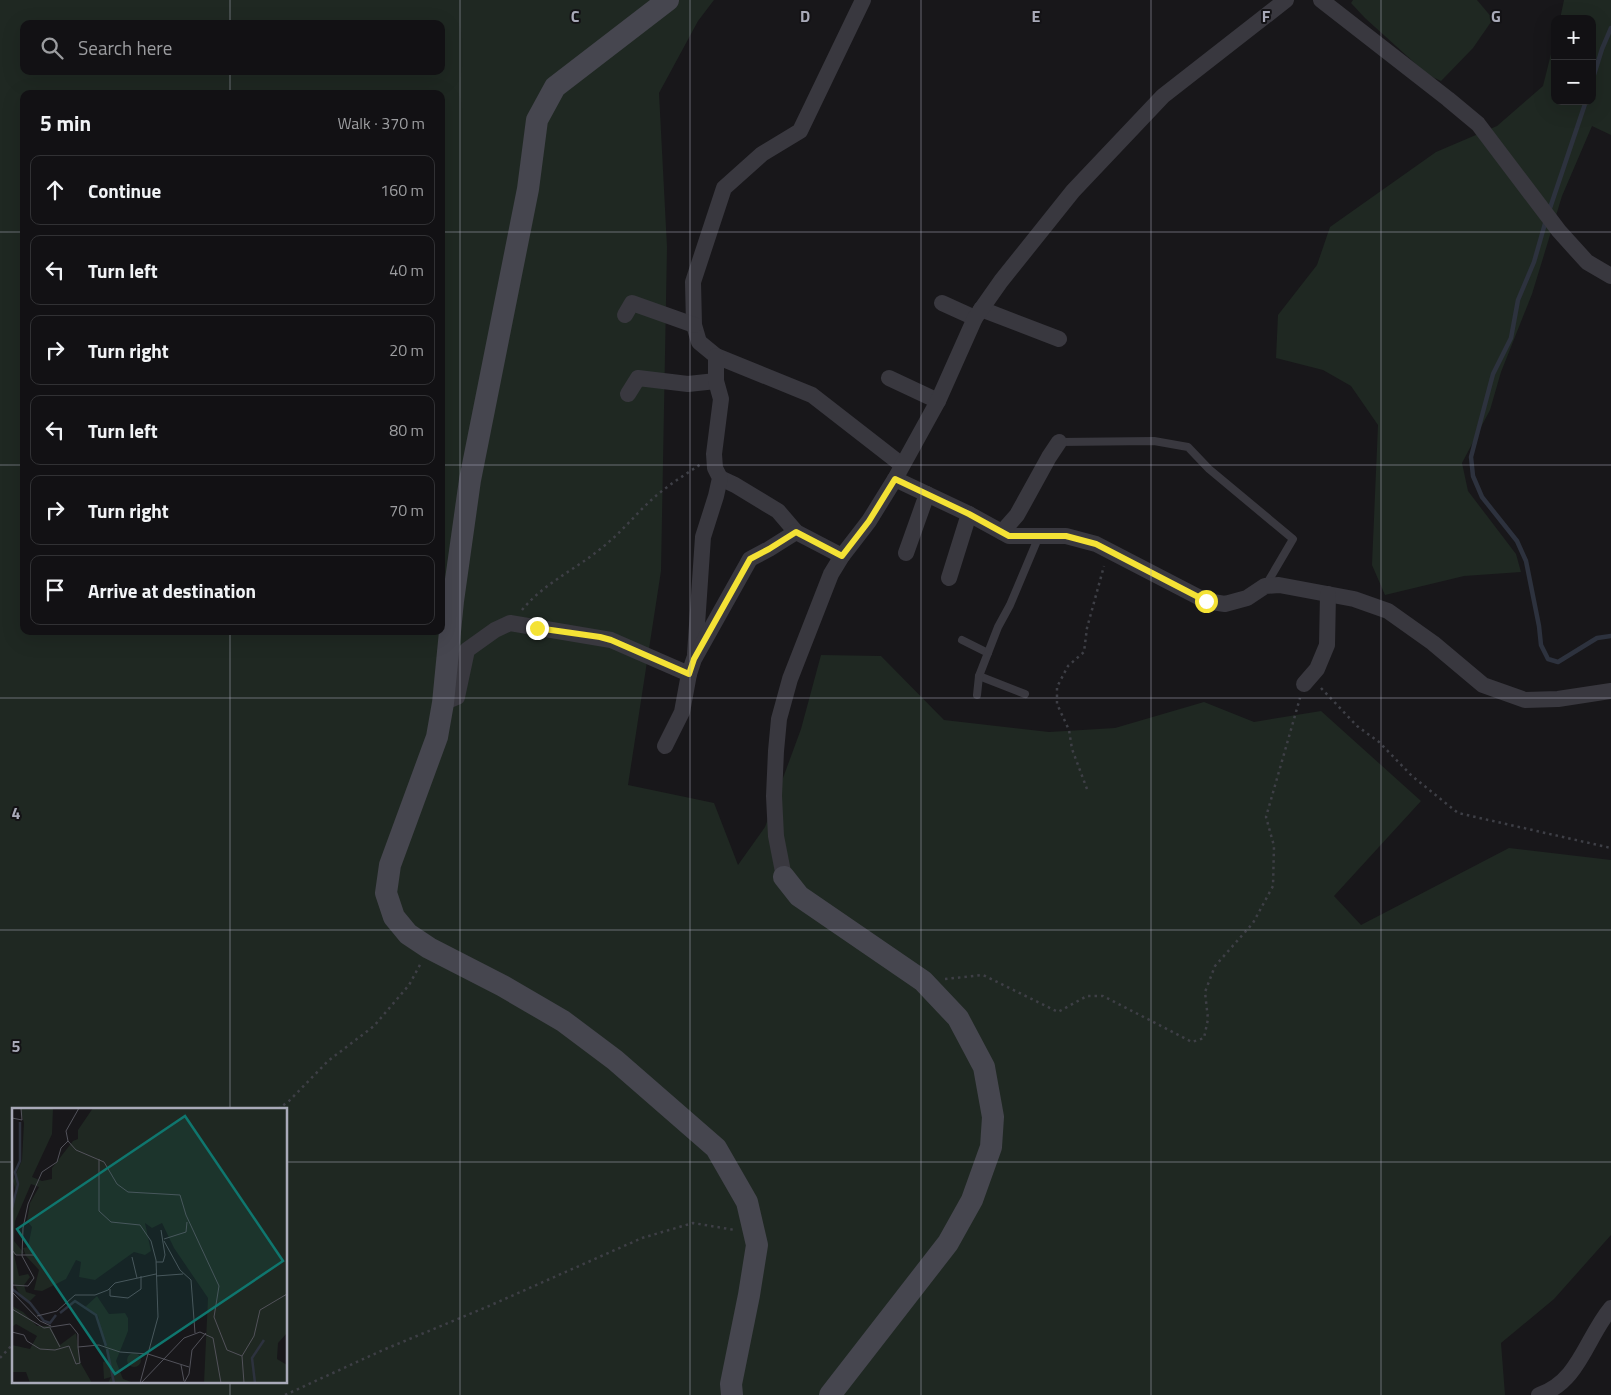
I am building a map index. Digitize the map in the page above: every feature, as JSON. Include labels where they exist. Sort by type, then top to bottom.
[{"type":"street","points":[[668,0],[555,87],[537,120],[528,189],[470,480],[453,601],[438,737],[390,865],[386,893],[394,917],[408,934],[429,948],[503,986],[563,1021],[615,1060],[716,1148],[747,1202],[757,1245],[731,1384],[732,1395]]},
{"type":"street","points":[[863,0],[800,131],[762,154],[724,188],[693,282],[694,325],[699,342],[716,356],[812,395],[855,427],[899,472],[927,494],[1009,536],[1066,536],[1096,544],[1206,601],[1225,604],[1247,598],[1265,586],[1280,584],[1354,599],[1388,611],[1433,643],[1483,685],[1525,700],[1558,699],[1611,691]]},
{"type":"street","points":[[830,1395],[948,1243],[972,1200],[991,1146],[993,1117],[984,1067],[958,1018],[923,981],[799,896],[784,877],[776,836],[774,796],[779,719],[793,670],[831,574],[842,556],[869,521],[899,472],[938,401],[978,314],[1073,191],[1163,96],[1286,0]]},
{"type":"street","points":[[1321,0],[1478,124],[1559,231],[1587,262],[1611,276]]},
{"type":"street","points":[[625,315],[632,303],[694,325]]},
{"type":"street","points":[[942,303],[1059,340]]},
{"type":"street","points":[[665,746],[682,712],[692,667],[702,536],[716,496],[720,478],[715,468],[714,454],[721,399],[716,382],[716,356]]},
{"type":"street","points":[[628,394],[638,378],[688,384],[716,382]]},
{"type":"street","points":[[889,378],[938,401]]},
{"type":"street","points":[[1002,532],[1017,515],[1059,442]]},
{"type":"street","points":[[720,478],[735,484],[778,511],[796,532],[842,556]]},
{"type":"street","points":[[906,553],[927,494]]},
{"type":"street","points":[[949,578],[969,514]]},
{"type":"street","points":[[692,667],[750,559],[796,532]]},
{"type":"street","points":[[1304,684],[1317,669],[1327,645],[1328,594]]},
{"type":"street","points":[[443,703],[457,697],[467,650],[495,630],[510,623],[611,640],[692,667]]},
{"type":"street","points":[[1539,1395],[1552,1391],[1571,1374],[1611,1308]]},
{"type":"lane","points":[[1059,442],[1154,441],[1188,447],[1209,469],[1293,538],[1265,586]]},
{"type":"lane","points":[[977,695],[979,676],[998,627],[1010,606],[1039,536]]},
{"type":"lane","points":[[962,640],[988,653]]},
{"type":"lane","points":[[979,676],[1025,694]]},
{"type":"path","points":[[510,623],[531,598],[547,584],[588,559],[605,546],[656,496],[714,454]]},
{"type":"path","points":[[1087,789],[1072,749],[1069,730],[1058,704],[1057,687],[1068,666],[1084,652],[1087,628],[1108,550]]},
{"type":"path","points":[[923,981],[983,975],[1058,1012],[1087,996],[1102,996],[1192,1042],[1204,1038],[1208,1019],[1205,992],[1215,966],[1253,923],[1273,886],[1274,846],[1266,817],[1304,684],[1318,684],[1357,726],[1379,742],[1412,776],[1458,813],[1611,848]]},
{"type":"path","points":[[279,1108],[289,1101],[328,1061],[374,1026],[409,985],[429,948]]},
{"type":"path","points":[[285,1395],[383,1350],[489,1306],[642,1238],[693,1223],[755,1234]]},
{"type":"path","points":[[0,1358],[12,1345]]},
{"type":"shaded area","points":[[0,0],[714,0],[698,21],[659,93],[667,247],[661,571],[628,785],[714,803],[738,865],[765,827],[801,729],[821,655],[881,656],[944,720],[1049,732],[1115,728],[1204,702],[1254,722],[1321,711],[1421,801],[1334,896],[1361,925],[1509,848],[1611,860],[1611,1235],[1554,1299],[1501,1343],[1505,1395],[0,1395]]},
{"type":"shaded area","points":[[1353,0],[1477,0],[1493,19],[1473,48],[1441,81],[1428,75],[1365,18],[1351,3]]},
{"type":"shaded area","points":[[1564,0],[1611,0],[1611,135],[1592,126],[1562,196],[1532,294],[1501,372],[1490,410],[1462,463],[1468,491],[1516,554],[1521,572],[1464,576],[1385,595],[1372,565],[1378,425],[1351,386],[1323,370],[1276,358],[1278,315],[1317,265],[1330,227],[1436,152],[1497,126],[1543,86],[1551,54],[1551,105],[1596,105],[1596,15],[1561,15]]},
{"type":"waterway","points":[[1596,68],[1611,28]]},
{"type":"waterway","points":[[1549,211],[1585,105]]},
{"type":"waterway","points":[[1546,220],[1534,262],[1518,300],[1511,338],[1493,374],[1471,457],[1473,476],[1482,497],[1517,541],[1526,561],[1541,645],[1548,659],[1558,662],[1597,638],[1611,636]]},
{"type":"route","points":[[537,628],[611,640],[689,674],[694,659],[750,559],[796,532],[842,556],[869,521],[895,479],[969,514],[1009,536],[1066,536],[1096,544],[1206,601]]}]
